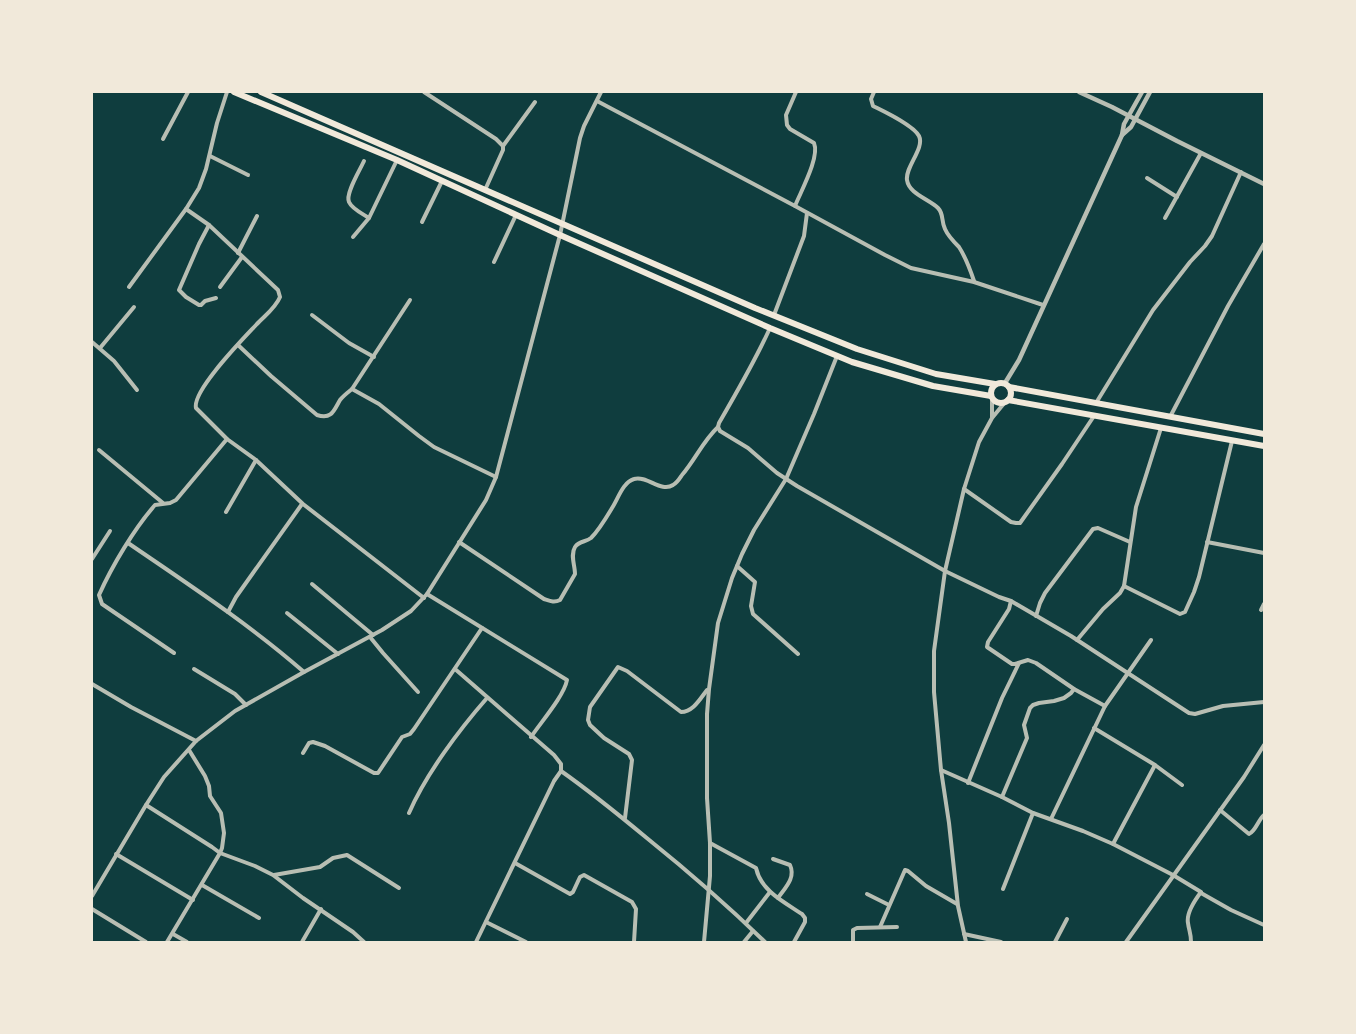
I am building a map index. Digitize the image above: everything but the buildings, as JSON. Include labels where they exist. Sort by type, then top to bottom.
[{"type":"main road","points":[[234,92],[397,160],[560,236],[852,362],[933,386],[992,397],[998,403],[1007,401],[1264,446]]},
{"type":"main road","points":[[261,92],[857,349],[936,374],[1000,383],[1264,434]]},
{"type":"main road","points":[[992,397],[991,390],[995,384]]},
{"type":"main road","points":[[1007,385],[1011,394],[1007,401]]},
{"type":"street","points":[[163,139],[188,92]]},
{"type":"street","points":[[129,287],[199,188],[228,92]]},
{"type":"street","points":[[424,92],[496,139],[503,146]]},
{"type":"street","points":[[92,896],[164,777],[196,741],[235,711],[372,636],[411,611],[426,596],[486,500],[496,477],[563,224],[580,138],[601,92]]},
{"type":"street","points":[[795,206],[816,150],[814,143],[787,125],[786,115],[796,92]]},
{"type":"street","points":[[874,92],[871,99],[873,106],[902,121],[918,135],[920,144],[908,171],[907,180],[911,188],[939,209],[945,230],[968,262],[974,282]]},
{"type":"street","points":[[1079,92],[1112,106],[1264,184]]},
{"type":"street","points":[[1007,385],[1122,135],[1124,124],[1142,92]]},
{"type":"street","points":[[1122,135],[1131,127],[1150,92]]},
{"type":"street","points":[[597,100],[911,268],[974,282],[1043,305]]},
{"type":"street","points":[[485,189],[503,146],[535,102]]},
{"type":"street","points":[[1165,218],[1201,153]]},
{"type":"street","points":[[210,156],[248,175]]},
{"type":"street","points":[[353,237],[369,218],[397,160]]},
{"type":"street","points":[[364,161],[348,200],[351,205],[369,218]]},
{"type":"street","points":[[1096,403],[1153,310],[1212,236],[1241,172]]},
{"type":"street","points":[[1147,178],[1177,197]]},
{"type":"street","points":[[422,222],[442,181]]},
{"type":"street","points":[[186,209],[210,225],[278,290],[280,297],[276,306],[238,345],[206,384],[195,405],[198,412],[227,439],[256,460],[303,504],[426,596],[567,680],[557,700],[531,737]]},
{"type":"street","points":[[774,315],[801,244],[807,223],[807,213]]},
{"type":"street","points":[[495,262],[516,215]]},
{"type":"street","points":[[220,287],[240,255],[257,216]]},
{"type":"street","points":[[210,225],[179,290],[199,305],[216,298]]},
{"type":"street","points":[[1170,417],[1228,306],[1264,244]]},
{"type":"street","points":[[238,345],[317,416],[329,416],[352,389],[410,300]]},
{"type":"street","points":[[100,348],[134,307]]},
{"type":"street","points":[[312,315],[349,343],[374,357]]},
{"type":"street","points":[[459,542],[544,599],[550,602],[560,600],[575,574],[574,548],[577,544],[592,537],[628,482],[638,478],[668,488],[686,471],[707,439],[718,427],[770,328]]},
{"type":"street","points":[[92,342],[114,362],[137,390]]},
{"type":"street","points":[[704,942],[710,843],[707,798],[709,689],[718,623],[737,566],[754,530],[786,479],[837,355]]},
{"type":"street","points":[[352,389],[379,404],[434,447],[496,477]]},
{"type":"street","points":[[992,397],[992,418]]},
{"type":"street","points":[[966,942],[958,905],[941,770],[934,692],[934,651],[945,571],[964,489],[976,448],[992,418],[1007,401]]},
{"type":"street","points":[[964,489],[1011,522],[1020,523],[1094,416]]},
{"type":"street","points":[[718,427],[720,431],[748,448],[786,479],[945,571],[1011,601],[1077,640],[1192,714],[1223,706],[1264,702]]},
{"type":"street","points":[[1077,640],[1124,586],[1136,507],[1161,428]]},
{"type":"street","points":[[174,653],[102,604],[99,595],[128,543],[155,505],[176,500],[227,439]]},
{"type":"street","points":[[1124,586],[1180,614],[1183,613],[1194,592],[1232,441]]},
{"type":"street","points":[[99,450],[163,503]]},
{"type":"street","points":[[226,512],[256,460]]},
{"type":"street","points":[[228,612],[236,597],[303,504]]},
{"type":"street","points":[[1036,616],[1046,593],[1093,529],[1098,528],[1130,542]]},
{"type":"street","points":[[92,559],[110,531]]},
{"type":"street","points":[[1207,542],[1264,553]]},
{"type":"street","points":[[128,543],[228,612],[304,672]]},
{"type":"street","points":[[737,566],[754,582],[751,606],[753,614],[798,654]]},
{"type":"street","points":[[312,584],[372,636],[383,653],[418,692]]},
{"type":"street","points":[[1011,601],[1009,609],[987,647],[1011,664],[1028,660],[1036,663],[1074,689],[1105,706]]},
{"type":"street","points":[[1261,610],[1264,604]]},
{"type":"street","points":[[287,614],[338,654]]},
{"type":"street","points":[[303,753],[313,742],[378,773],[402,737],[410,734],[414,729],[482,628]]},
{"type":"street","points":[[1051,819],[1105,706],[1151,640]]},
{"type":"street","points":[[968,783],[997,709],[1019,663]]},
{"type":"street","points":[[625,819],[632,760],[590,725],[588,720],[591,707],[618,667],[627,671],[681,712],[693,708],[709,689]]},
{"type":"street","points":[[194,669],[235,694],[246,705]]},
{"type":"street","points":[[455,669],[559,761],[562,768],[476,942]]},
{"type":"street","points":[[92,684],[196,741]]},
{"type":"street","points":[[1002,797],[1028,738],[1024,722],[1030,708],[1039,703],[1064,698],[1074,689]]},
{"type":"street","points":[[409,813],[416,796],[449,747],[487,698]]},
{"type":"street","points":[[1094,728],[1155,765],[1182,785]]},
{"type":"street","points":[[1126,942],[1264,745]]},
{"type":"street","points":[[168,942],[220,853],[224,833],[221,813],[210,796],[205,776],[189,750]]},
{"type":"street","points":[[1113,844],[1155,765]]},
{"type":"street","points":[[941,770],[1033,813],[1113,844],[1173,875],[1231,910],[1264,925]]},
{"type":"street","points":[[561,771],[625,819],[709,889],[765,942]]},
{"type":"street","points":[[146,805],[220,853],[273,875],[364,942]]},
{"type":"street","points":[[1220,810],[1249,834],[1264,816]]},
{"type":"street","points":[[1003,890],[1033,813]]},
{"type":"street","points":[[710,843],[756,868],[760,881],[770,892],[806,918],[794,942]]},
{"type":"street","points":[[116,854],[193,900]]},
{"type":"street","points":[[273,875],[320,867],[333,858],[347,855],[399,888]]},
{"type":"street","points":[[773,859],[790,865],[793,871],[778,898]]},
{"type":"street","points":[[514,863],[570,894],[580,877],[584,875],[632,902],[636,909],[633,942]]},
{"type":"street","points":[[880,927],[903,871],[906,870],[926,886],[958,905]]},
{"type":"street","points":[[202,885],[259,918]]},
{"type":"street","points":[[746,923],[770,892]]},
{"type":"street","points":[[1191,942],[1187,921],[1194,901],[1201,892]]},
{"type":"street","points":[[867,894],[889,905]]},
{"type":"street","points":[[92,909],[146,942]]},
{"type":"street","points":[[302,942],[321,909]]},
{"type":"street","points":[[1055,942],[1067,919]]},
{"type":"street","points":[[486,922],[526,942]]},
{"type":"street","points":[[853,942],[854,929],[897,927]]},
{"type":"street","points":[[744,942],[753,931]]},
{"type":"street","points":[[173,934],[187,942]]},
{"type":"street","points":[[964,934],[1001,942]]}]
